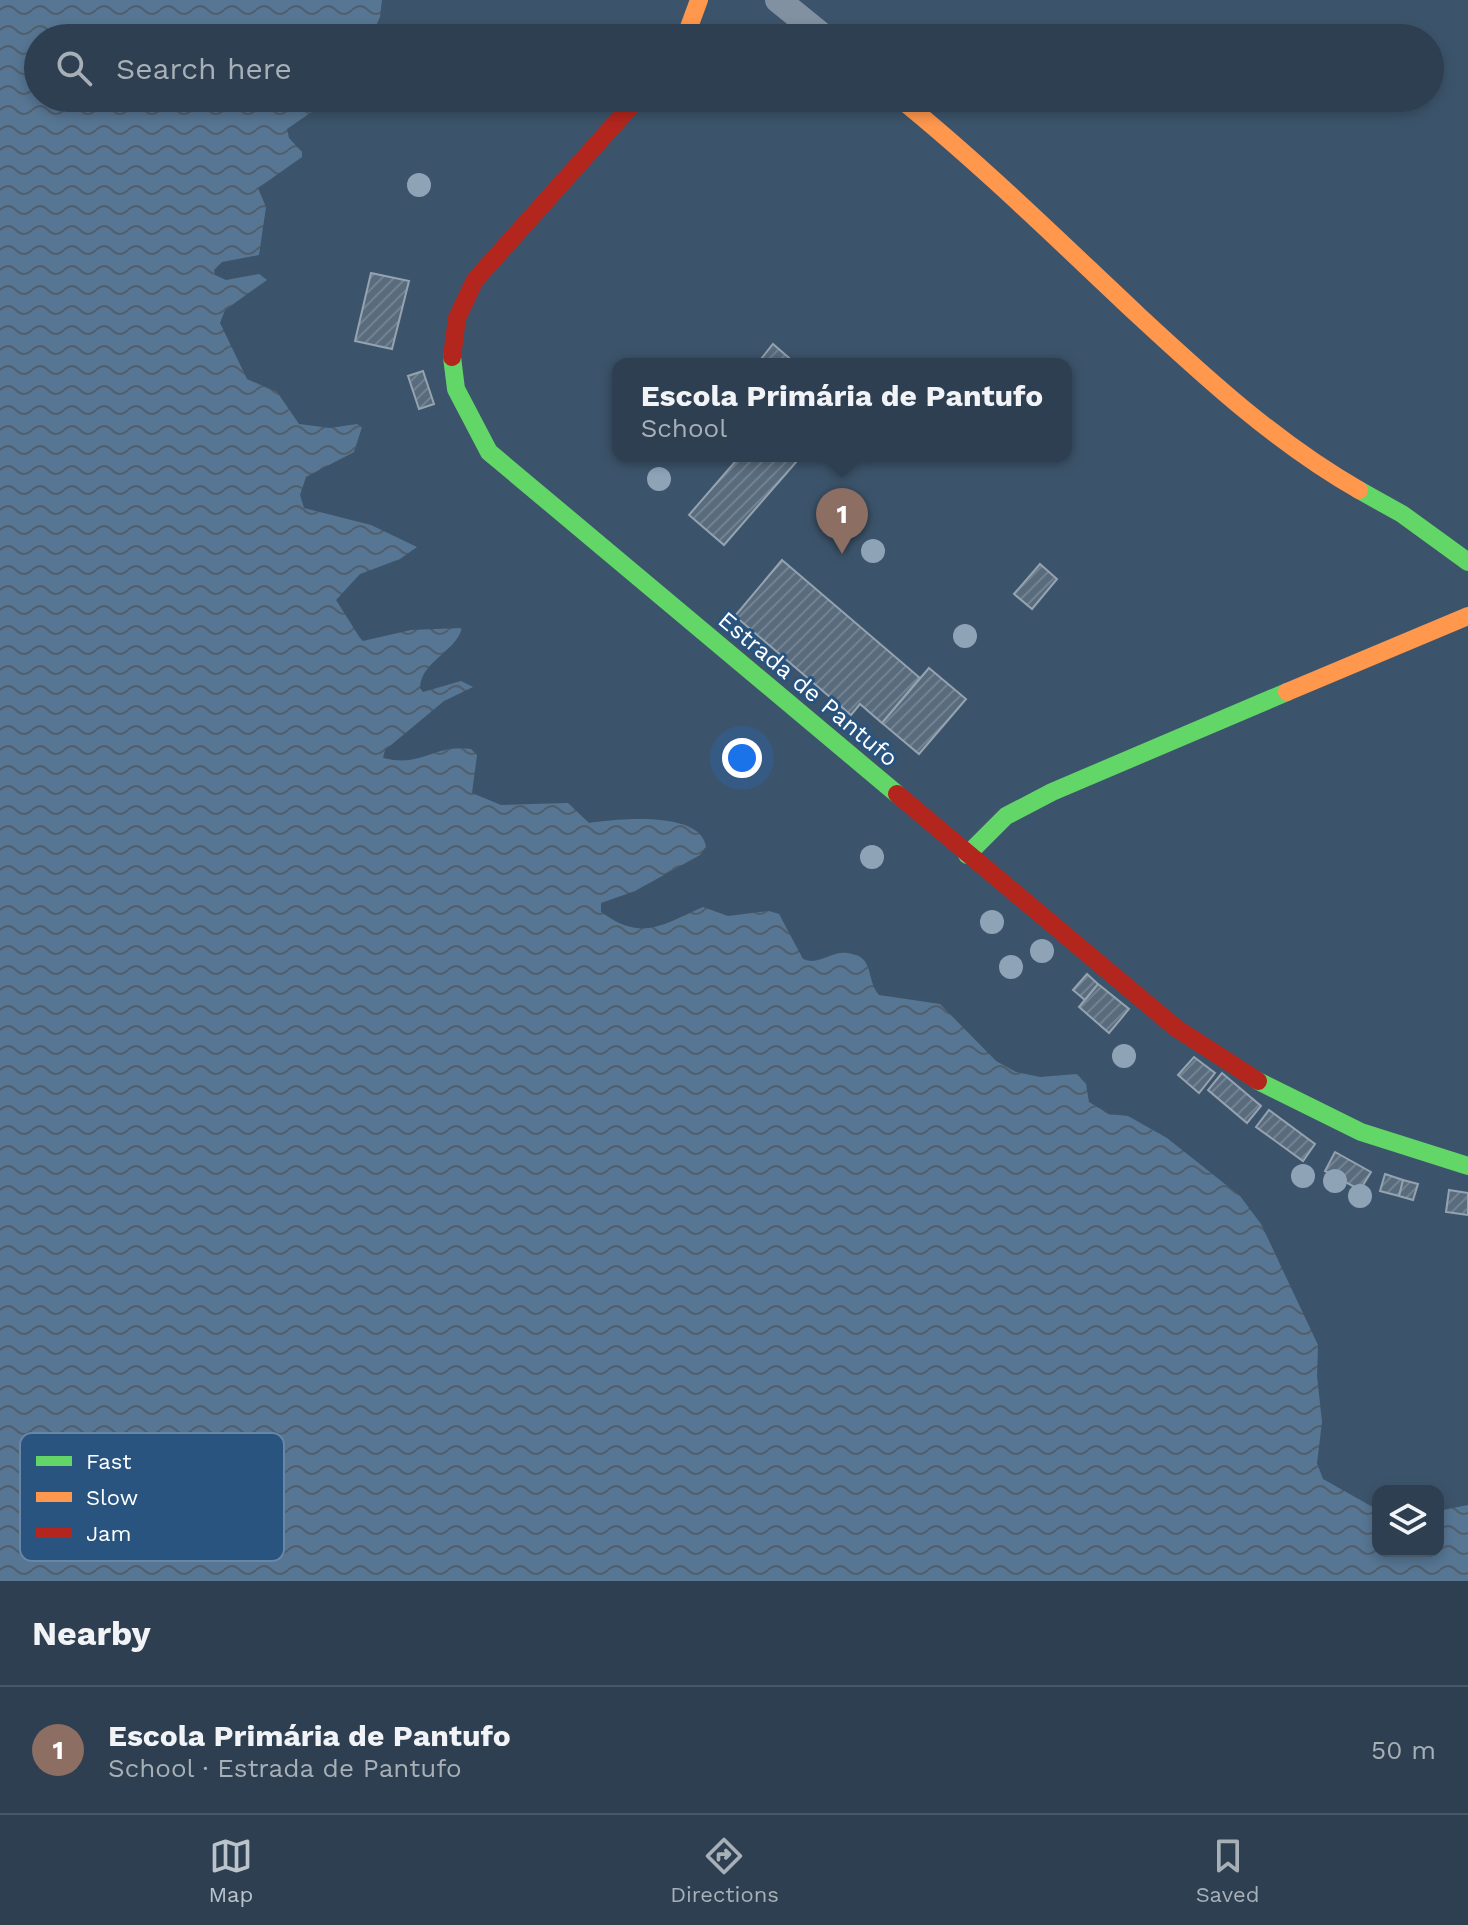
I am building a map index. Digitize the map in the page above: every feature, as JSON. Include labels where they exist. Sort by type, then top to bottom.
[{"type":"street","points":[[690,24],[699,0]]},
{"type":"street","points":[[778,0],[808,24]]},
{"type":"street","name":"Estrada de Pantufo","points":[[625,112],[475,280],[457,318],[452,354],[456,389],[470,421],[489,452],[1176,1028],[1267,1087],[1361,1132],[1468,1166]]},
{"type":"street","points":[[916,112],[951,140],[1213,385],[1331,474],[1402,514],[1468,562]]},
{"type":"street","points":[[967,855],[1006,816],[1052,792],[1468,616]]},
{"type":"water","points":[[0,0],[382,0],[377,24],[24,24],[24,112],[312,112],[287,129],[289,138],[302,152],[302,157],[258,188],[266,207],[259,255],[222,262],[214,270],[215,275],[226,280],[259,274],[267,280],[225,310],[220,323],[247,379],[277,392],[299,424],[330,428],[357,424],[362,427],[354,452],[306,477],[300,495],[304,508],[371,525],[417,547],[400,559],[360,574],[336,600],[360,638],[363,641],[411,630],[462,628],[453,644],[426,671],[420,688],[423,692],[461,681],[473,687],[444,701],[385,750],[383,758],[408,760],[458,748],[471,749],[477,755],[472,793],[501,805],[568,803],[589,823],[637,819],[674,822],[689,827],[701,835],[706,847],[700,855],[635,891],[601,903],[601,912],[615,921],[640,928],[664,924],[703,907],[728,916],[769,911],[779,914],[803,959],[814,961],[841,953],[856,955],[866,963],[879,995],[940,1004],[996,1061],[1016,1072],[1040,1077],[1077,1074],[1086,1084],[1089,1102],[1109,1114],[1128,1116],[1167,1138],[1240,1196],[1261,1224],[1318,1345],[1317,1376],[1322,1422],[1317,1463],[1323,1479],[1372,1507],[1372,1557],[1444,1557],[1444,1510],[1468,1505],[1468,1581],[0,1581]]},
{"type":"building","points":[[371,273],[409,281],[392,349],[355,341]]},
{"type":"building","points":[[773,344],[789,358],[762,358]]},
{"type":"building","points":[[423,371],[434,404],[419,409],[408,376]]},
{"type":"building","points":[[735,462],[796,462],[724,545],[689,515]]},
{"type":"building","points":[[782,560],[920,678],[882,723],[860,704],[851,715],[735,616]]},
{"type":"building","points":[[1040,564],[1057,579],[1032,609],[1014,594]]},
{"type":"building","points":[[929,668],[966,699],[919,754],[882,723]]},
{"type":"building","points":[[1087,974],[1098,984],[1085,1000],[1073,990]]},
{"type":"building","points":[[1098,984],[1129,1009],[1109,1033],[1079,1007]]},
{"type":"building","points":[[1194,1057],[1215,1073],[1199,1093],[1178,1075]]},
{"type":"building","points":[[1222,1073],[1261,1106],[1247,1123],[1208,1090]]},
{"type":"building","points":[[1269,1110],[1315,1144],[1303,1161],[1256,1127]]},
{"type":"building","points":[[1335,1152],[1371,1172],[1360,1190],[1325,1171]]},
{"type":"building","points":[[1385,1174],[1403,1180],[1399,1196],[1380,1191]]},
{"type":"building","points":[[1403,1180],[1418,1184],[1413,1200],[1399,1196]]},
{"type":"building","points":[[1449,1190],[1468,1193],[1468,1215],[1446,1212]]},
{"type":"traffic: fast","points":[[452,357],[456,389],[489,452],[897,794]]},
{"type":"traffic: fast","points":[[1359,490],[1402,514],[1468,562]]},
{"type":"traffic: fast","points":[[967,855],[1006,816],[1052,792],[1287,692]]},
{"type":"traffic: fast","points":[[1258,1081],[1361,1132],[1468,1166]]},
{"type":"traffic: slow","points":[[690,24],[699,0]]},
{"type":"traffic: slow","points":[[916,112],[991,177],[1217,387],[1300,452],[1359,490]]},
{"type":"traffic: slow","points":[[1287,692],[1468,616]]},
{"type":"traffic: jam","points":[[452,357],[457,318],[475,280],[625,112]]},
{"type":"traffic: jam","points":[[897,794],[1176,1028],[1258,1081]]},
{"type":"place","name":"Escola Primária de Pantufo","points":[[842,554]]}]
